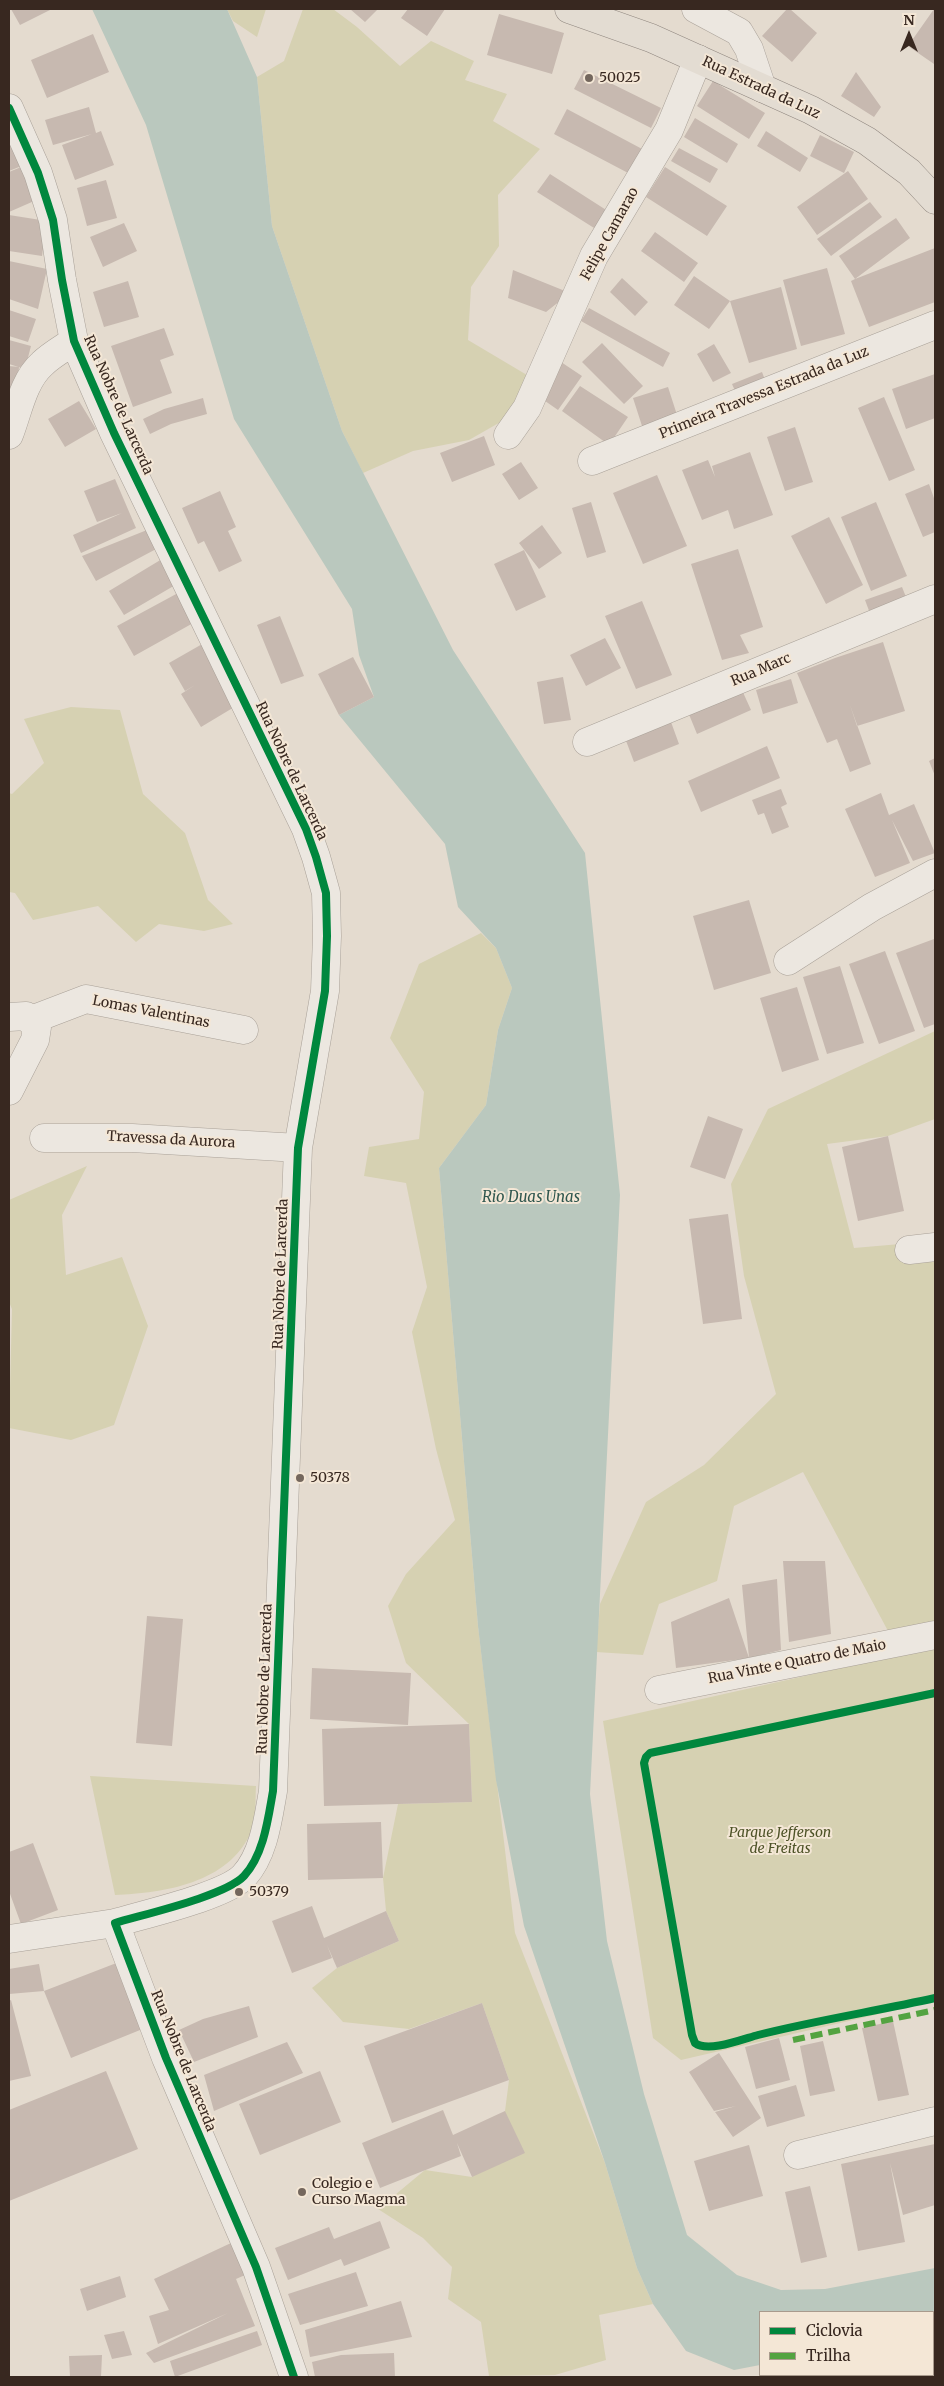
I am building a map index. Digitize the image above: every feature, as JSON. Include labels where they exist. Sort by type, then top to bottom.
[{"type":"main road","name":"Rua Estrada da Luz","points":[[569,9],[651,38],[811,110],[867,141],[909,172],[935,200]]},
{"type":"street","points":[[696,9],[739,32],[747,44],[762,88]]},
{"type":"street","name":"Felipe Camarao","points":[[508,435],[527,408],[594,256],[669,130],[698,59]]},
{"type":"street","name":"Rua Nobre de Larcerda","points":[[9,108],[38,173],[54,220],[62,280],[74,341],[114,433],[302,820],[316,856],[326,893],[325,991],[298,1148],[273,1791],[266,1830],[253,1862],[243,1877],[227,1890],[115,1923],[166,2058],[256,2267],[294,2377]]},
{"type":"street","name":"Primeira Travessa Estrada da Luz","points":[[592,461],[935,325]]},
{"type":"street","points":[[9,434],[27,387],[35,372],[42,364],[74,341]]},
{"type":"street","name":"Rua Marc","points":[[587,742],[935,599]]},
{"type":"street","points":[[788,961],[872,907],[935,874]]},
{"type":"street","name":"Lomas Valentinas","points":[[20,1018],[86,999],[244,1030]]},
{"type":"street","points":[[9,1091],[34,1040],[37,1027],[20,1018]]},
{"type":"street","name":"Travessa da Aurora","points":[[44,1138],[124,1137],[298,1148]]},
{"type":"street","name":"Rua Vinte e Quatro de Maio","points":[[659,1690],[935,1635]]},
{"type":"street","points":[[9,1939],[115,1923]]},
{"type":"street","points":[[798,2155],[935,2121]]},
{"type":"green space","points":[[227,9],[266,9],[257,37],[233,21]]},
{"type":"green space","points":[[303,9],[333,9],[357,27],[400,66],[431,41],[474,61],[465,80],[507,94],[493,121],[540,149],[498,195],[499,246],[471,287],[468,340],[532,378],[511,416],[469,440],[413,451],[363,473],[342,431],[272,226],[257,77],[284,61]]},
{"type":"green space","points":[[71,707],[120,710],[143,794],[185,833],[208,900],[233,924],[204,931],[159,924],[136,942],[98,906],[33,920],[15,893],[9,892],[9,793],[12,794],[44,763],[24,719]]},
{"type":"green space","points":[[481,933],[496,948],[512,988],[498,1030],[486,1105],[439,1168],[478,1626],[515,1933],[605,2163],[637,2268],[653,2304],[599,2315],[606,2360],[555,2375],[489,2376],[481,2322],[448,2299],[452,2267],[423,2238],[378,2209],[425,2170],[472,2177],[505,2111],[509,2080],[482,2003],[409,2029],[343,2022],[312,1988],[337,1968],[399,1941],[386,1911],[383,1878],[398,1804],[472,1802],[469,1724],[406,1663],[388,1606],[406,1574],[455,1520],[436,1449],[412,1332],[427,1287],[406,1183],[364,1176],[369,1147],[419,1139],[424,1092],[390,1038],[419,964]]},
{"type":"green space","points":[[935,1031],[935,1119],[888,1136],[827,1144],[854,1248],[935,1241],[935,1625],[888,1631],[803,1472],[734,1506],[717,1581],[659,1604],[643,1655],[596,1652],[600,1604],[646,1502],[704,1465],[776,1394],[744,1276],[731,1184],[768,1109]]},
{"type":"green space","points":[[87,1166],[62,1215],[66,1275],[122,1257],[148,1326],[114,1425],[71,1440],[9,1428],[12,1309],[9,1302],[9,1200]]},
{"type":"green space","name":"Parque Jefferson de Freitas","points":[[935,1647],[935,2001],[681,2060],[653,2038],[603,1721]]},
{"type":"green space","points":[[90,1776],[256,1786],[253,1827],[241,1849],[227,1863],[211,1874],[174,1888],[115,1895]]},
{"type":"water","name":"Rio Duas Unas","points":[[92,9],[227,9],[257,77],[272,226],[342,431],[453,650],[585,853],[620,1195],[590,1794],[607,1941],[644,2094],[687,2235],[737,2275],[781,2290],[825,2289],[935,2268],[935,2341],[934,2311],[759,2311],[759,2365],[734,2370],[686,2351],[653,2304],[637,2268],[605,2163],[524,1926],[496,1780],[478,1626],[439,1168],[486,1105],[498,1030],[512,988],[496,948],[458,907],[445,844],[339,715],[374,697],[359,655],[352,609],[234,419],[146,125]]},
{"type":"building","points":[[11,9],[52,9],[20,25]]},
{"type":"building","points":[[350,9],[378,9],[365,22]]},
{"type":"building","points":[[408,9],[445,9],[427,36],[401,18]]},
{"type":"building","points":[[787,9],[790,9],[817,33],[792,62],[762,36]]},
{"type":"building","points":[[935,9],[934,64],[908,46]]},
{"type":"building","points":[[499,14],[564,33],[552,74],[487,55]]},
{"type":"building","points":[[93,34],[109,72],[47,98],[31,60]]},
{"type":"building","points":[[584,70],[661,108],[651,128],[574,89]]},
{"type":"building","points":[[856,72],[881,107],[874,117],[841,96]]},
{"type":"building","points":[[713,81],[765,113],[749,139],[697,106]]},
{"type":"building","points":[[89,107],[96,133],[101,131],[114,165],[75,180],[62,145],[92,134],[53,145],[45,120]]},
{"type":"building","points":[[567,109],[644,150],[630,174],[554,134]]},
{"type":"building","points":[[695,118],[738,144],[727,163],[684,137]]},
{"type":"building","points":[[766,131],[808,158],[800,172],[757,146]]},
{"type":"building","points":[[820,135],[854,152],[844,173],[810,156]]},
{"type":"building","points":[[9,140],[24,165],[9,171]]},
{"type":"building","points":[[679,148],[718,169],[710,183],[671,161]]},
{"type":"building","points":[[26,165],[41,198],[9,212],[9,172]]},
{"type":"building","points":[[665,167],[727,206],[707,236],[646,197]]},
{"type":"building","points":[[848,171],[868,199],[817,235],[797,207]]},
{"type":"building","points":[[550,174],[614,215],[602,233],[537,192]]},
{"type":"building","points":[[106,180],[117,218],[87,226],[77,188]]},
{"type":"building","points":[[870,202],[882,217],[831,256],[817,239]]},
{"type":"building","points":[[9,215],[47,221],[42,256],[9,251]]},
{"type":"building","points":[[896,218],[910,238],[855,279],[839,256]]},
{"type":"building","points":[[124,223],[137,251],[103,267],[90,237]]},
{"type":"building","points":[[655,232],[698,263],[684,282],[641,251]]},
{"type":"building","points":[[935,248],[935,302],[869,327],[851,281]]},
{"type":"building","points":[[9,261],[47,269],[38,309],[9,299]]},
{"type":"building","points":[[827,268],[845,334],[801,346],[783,280]]},
{"type":"building","points":[[513,270],[570,293],[546,312],[508,298]]},
{"type":"building","points":[[694,276],[730,301],[709,329],[674,305]]},
{"type":"building","points":[[622,278],[648,302],[635,316],[610,292]]},
{"type":"building","points":[[128,281],[139,317],[104,327],[93,292]]},
{"type":"building","points":[[781,287],[797,349],[749,363],[730,301]]},
{"type":"building","points":[[589,308],[670,353],[663,367],[581,321]]},
{"type":"building","points":[[9,310],[36,319],[28,342],[9,336]]},
{"type":"building","points":[[164,328],[174,355],[160,360],[172,393],[133,407],[111,346]]},
{"type":"building","points":[[9,340],[31,346],[25,369],[9,364]]},
{"type":"building","points":[[602,343],[643,386],[624,404],[582,362]]},
{"type":"building","points":[[714,344],[731,373],[713,382],[697,354]]},
{"type":"building","points":[[561,362],[582,376],[558,410],[538,396]]},
{"type":"building","points":[[9,366],[19,367],[17,390],[9,405]]},
{"type":"building","points":[[762,372],[768,388],[739,400],[732,384]]},
{"type":"building","points":[[935,374],[935,418],[906,429],[892,389]]},
{"type":"building","points":[[580,386],[628,417],[609,445],[562,411]]},
{"type":"building","points":[[668,387],[678,418],[643,429],[633,398]]},
{"type":"building","points":[[884,397],[915,470],[889,481],[858,408]]},
{"type":"building","points":[[203,398],[207,414],[171,424],[150,434],[143,419],[164,409]]},
{"type":"building","points":[[79,401],[96,429],[65,447],[48,419]]},
{"type":"building","points":[[795,427],[813,482],[785,491],[767,437]]},
{"type":"building","points":[[484,436],[495,465],[452,482],[440,453]]},
{"type":"building","points":[[750,452],[773,515],[734,529],[728,510],[702,520],[682,470],[708,460],[715,477],[712,466]]},
{"type":"building","points":[[521,462],[538,488],[519,500],[502,474]]},
{"type":"building","points":[[657,475],[687,546],[643,564],[613,493]]},
{"type":"building","points":[[115,479],[136,528],[81,553],[73,535],[122,513],[97,522],[84,491]]},
{"type":"building","points":[[929,484],[935,501],[935,532],[923,537],[905,494]]},
{"type":"building","points":[[220,491],[236,527],[228,531],[242,561],[219,572],[204,541],[198,544],[182,508]]},
{"type":"building","points":[[591,502],[606,552],[587,558],[572,508]]},
{"type":"building","points":[[876,502],[907,576],[871,591],[841,517]]},
{"type":"building","points":[[829,517],[863,585],[826,604],[791,536]]},
{"type":"building","points":[[542,525],[562,553],[539,569],[519,543]]},
{"type":"building","points":[[147,530],[158,548],[96,581],[82,556]]},
{"type":"building","points":[[738,549],[763,627],[740,635],[749,653],[722,660],[691,564]]},
{"type":"building","points":[[524,550],[546,597],[516,611],[494,564]]},
{"type":"building","points":[[162,559],[177,584],[124,615],[109,591]]},
{"type":"building","points":[[902,587],[908,602],[871,616],[865,600]]},
{"type":"building","points":[[178,593],[195,622],[134,656],[117,626]]},
{"type":"building","points":[[642,601],[672,675],[636,689],[605,616]]},
{"type":"building","points":[[280,616],[304,676],[281,684],[257,625]]},
{"type":"building","points":[[605,638],[621,668],[586,686],[570,655]]},
{"type":"building","points":[[883,642],[905,711],[857,726],[871,764],[850,772],[837,739],[827,743],[797,673]]},
{"type":"building","points":[[204,643],[241,703],[201,727],[181,694],[195,685],[185,691],[169,663]]},
{"type":"building","points":[[353,657],[374,697],[339,715],[318,674]]},
{"type":"building","points":[[563,677],[571,720],[544,724],[537,682]]},
{"type":"building","points":[[791,679],[798,703],[763,714],[756,690]]},
{"type":"building","points":[[741,688],[751,710],[697,734],[688,712]]},
{"type":"building","points":[[671,722],[679,744],[634,762],[625,738]]},
{"type":"building","points":[[767,746],[780,778],[701,812],[688,781]]},
{"type":"building","points":[[935,758],[935,776],[929,761]]},
{"type":"building","points":[[781,789],[787,804],[781,807],[789,827],[772,834],[764,813],[758,815],[752,800]]},
{"type":"building","points":[[881,793],[889,815],[914,804],[935,853],[913,861],[892,820],[910,863],[875,877],[845,809]]},
{"type":"building","points":[[749,900],[771,973],[714,990],[693,916]]},
{"type":"building","points":[[934,939],[935,1024],[924,1028],[896,953]]},
{"type":"building","points":[[885,951],[915,1031],[879,1044],[849,964]]},
{"type":"building","points":[[840,966],[864,1043],[827,1054],[803,977]]},
{"type":"building","points":[[797,987],[819,1060],[782,1072],[760,998]]},
{"type":"building","points":[[708,1116],[743,1129],[725,1179],[690,1167]]},
{"type":"building","points":[[888,1136],[904,1211],[858,1221],[842,1147]]},
{"type":"building","points":[[728,1214],[742,1319],[703,1324],[689,1219]]},
{"type":"building","points":[[783,1561],[825,1561],[831,1634],[789,1642]]},
{"type":"building","points":[[777,1579],[781,1650],[749,1658],[742,1585]]},
{"type":"building","points":[[729,1598],[749,1658],[676,1668],[671,1622]]},
{"type":"building","points":[[147,1616],[183,1619],[172,1746],[136,1743]]},
{"type":"building","points":[[312,1668],[411,1673],[408,1725],[310,1719]]},
{"type":"building","points":[[469,1724],[472,1802],[324,1806],[322,1729]]},
{"type":"building","points":[[381,1822],[383,1878],[308,1880],[307,1824]]},
{"type":"building","points":[[33,1843],[58,1910],[21,1924],[9,1891],[9,1852]]},
{"type":"building","points":[[312,1906],[324,1938],[386,1911],[399,1941],[337,1968],[327,1945],[332,1958],[292,1973],[272,1921]]},
{"type":"building","points":[[119,1962],[145,2028],[71,2058],[44,1991]]},
{"type":"building","points":[[39,1964],[44,1991],[9,1994],[9,1969]]},
{"type":"building","points":[[11,2000],[31,2076],[9,2081],[9,2001]]},
{"type":"building","points":[[482,2003],[509,2080],[392,2123],[364,2046]]},
{"type":"building","points":[[249,2006],[258,2037],[194,2062],[179,2030],[203,2019]]},
{"type":"building","points":[[893,2021],[909,2095],[878,2101],[862,2028]]},
{"type":"building","points":[[779,2038],[790,2080],[756,2089],[745,2047]]},
{"type":"building","points":[[823,2041],[835,2091],[810,2096],[800,2046]]},
{"type":"building","points":[[287,2042],[303,2073],[214,2111],[204,2075]]},
{"type":"building","points":[[719,2053],[761,2118],[733,2137],[715,2112],[736,2106],[714,2111],[689,2072]]},
{"type":"building","points":[[106,2071],[138,2149],[9,2201],[9,2110]]},
{"type":"building","points":[[320,2071],[341,2122],[260,2155],[239,2104]]},
{"type":"building","points":[[796,2085],[805,2116],[767,2127],[758,2096]]},
{"type":"building","points":[[443,2110],[453,2135],[505,2111],[525,2153],[472,2177],[457,2143],[461,2156],[380,2188],[362,2143]]},
{"type":"building","points":[[935,2144],[935,2205],[903,2215],[890,2163],[905,2242],[858,2251],[841,2164]]},
{"type":"building","points":[[749,2145],[763,2196],[709,2211],[694,2161]]},
{"type":"building","points":[[810,2186],[827,2257],[801,2263],[785,2192]]},
{"type":"building","points":[[380,2221],[390,2248],[344,2266],[341,2259],[288,2280],[275,2248],[329,2227],[334,2239]]},
{"type":"building","points":[[231,2243],[245,2275],[236,2279],[255,2326],[154,2363],[146,2353],[228,2313],[158,2344],[149,2316],[169,2310],[154,2279]]},
{"type":"building","points":[[356,2272],[368,2306],[300,2325],[288,2294]]},
{"type":"building","points":[[120,2276],[126,2297],[87,2311],[80,2289]]},
{"type":"building","points":[[401,2301],[412,2337],[310,2357],[305,2330]]},
{"type":"building","points":[[124,2331],[132,2355],[112,2359],[104,2335]]},
{"type":"building","points":[[257,2331],[262,2345],[175,2377],[170,2361]]},
{"type":"building","points":[[394,2353],[395,2377],[315,2377],[312,2362],[341,2355]]},
{"type":"building","points":[[102,2355],[101,2377],[70,2377],[69,2356]]},
{"type":"marked path","points":[[793,2040],[935,2010]]},
{"type":"cycle path","points":[[9,108],[38,173],[53,220],[74,341],[114,433],[306,829],[326,893],[325,991],[298,1148],[273,1791],[267,1824],[261,1847],[251,1867],[244,1876],[234,1883],[220,1891],[203,1897],[115,1923],[166,2058],[256,2267],[294,2377]]},
{"type":"cycle path","points":[[935,1693],[650,1753],[644,1763],[692,2035],[695,2043],[708,2047],[717,2046],[802,2025],[935,1998]]},
{"type":"place","name":"50025","points":[[589,78]]},
{"type":"place","name":"50378","points":[[300,1478]]},
{"type":"place","name":"50379","points":[[239,1892]]},
{"type":"place","name":"Colegio e Curso Magma","points":[[302,2192]]}]
